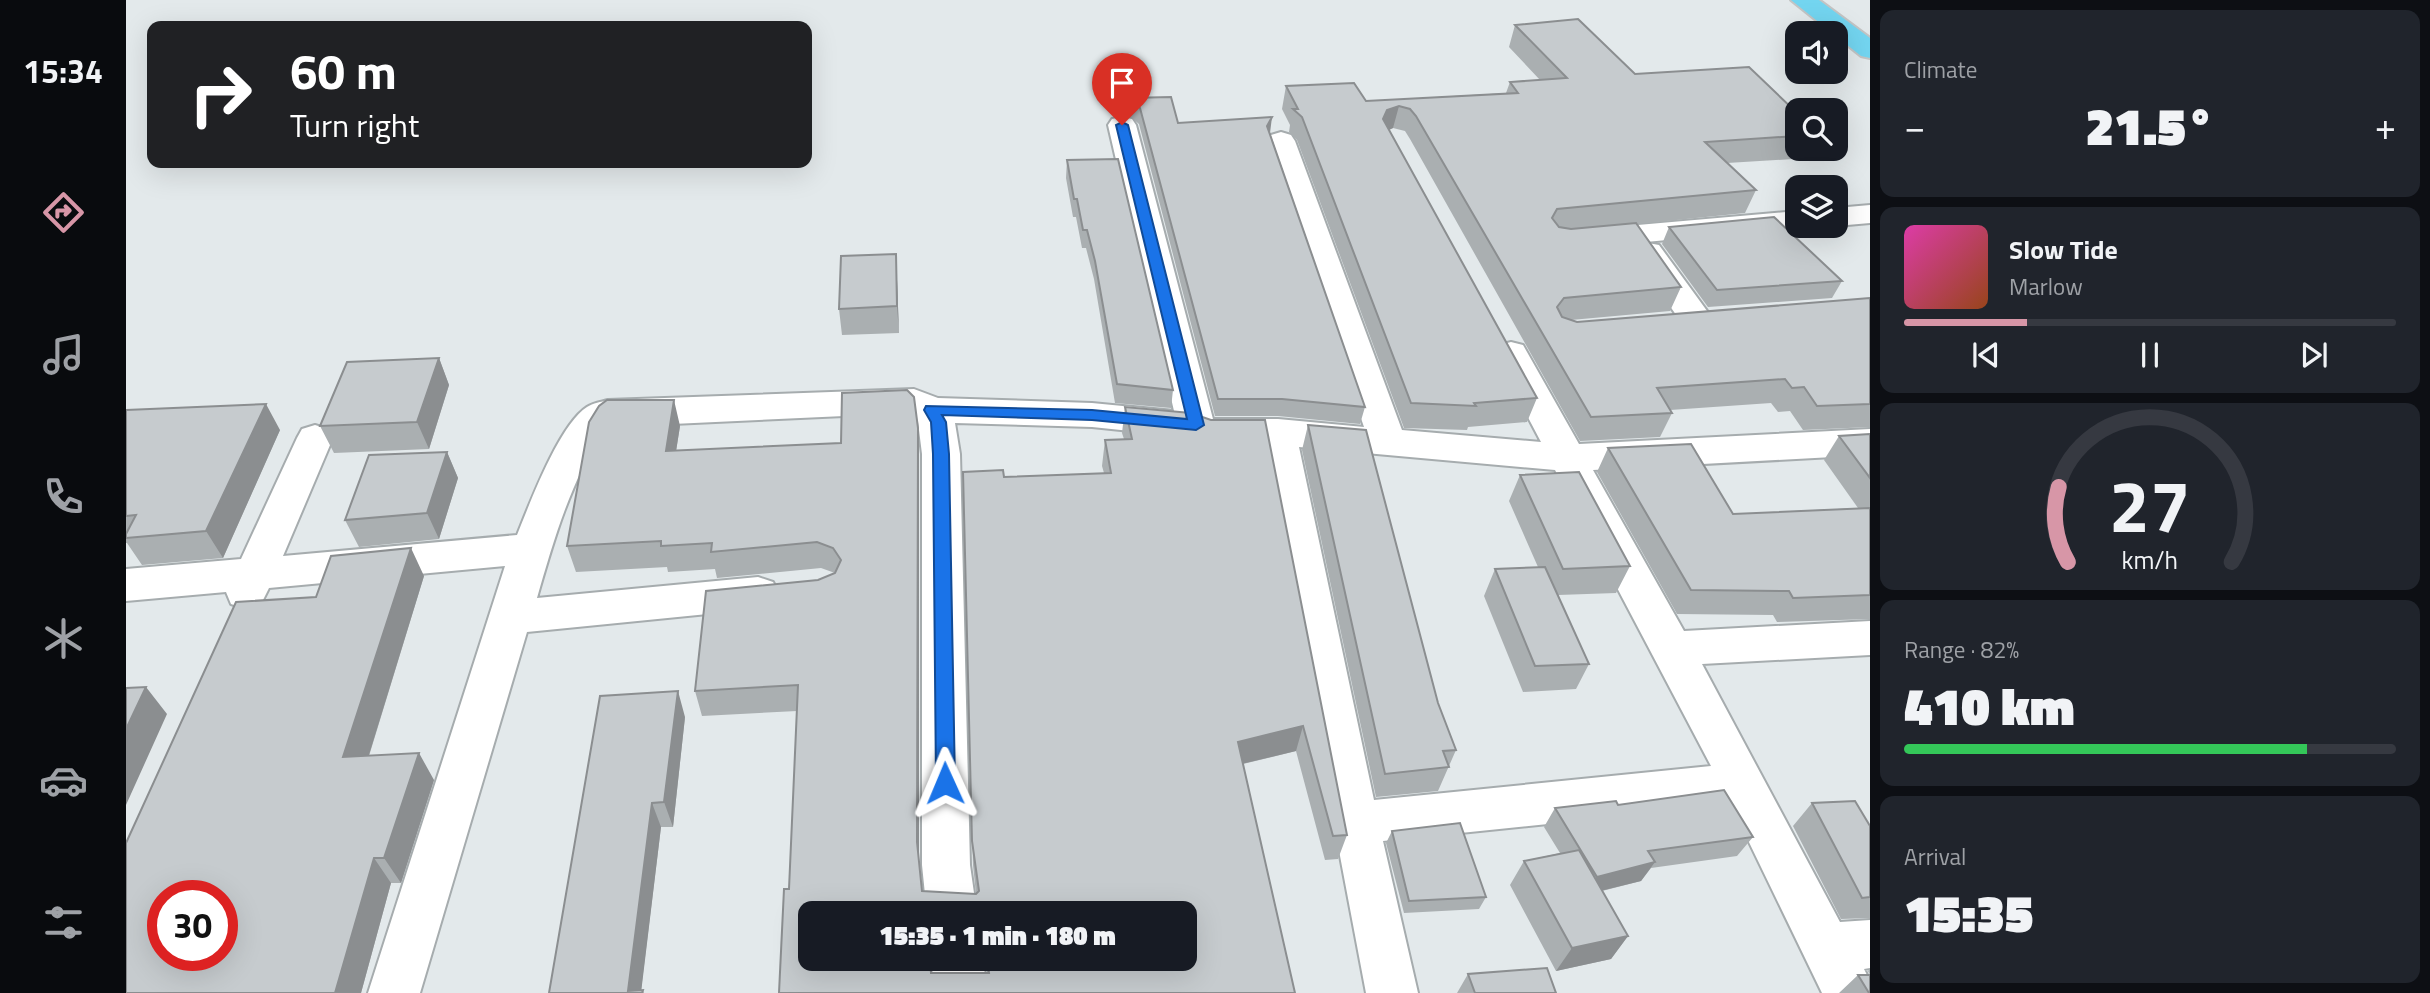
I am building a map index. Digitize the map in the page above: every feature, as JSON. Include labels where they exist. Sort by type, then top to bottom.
[{"type":"main road","points":[[1803,0],[1870,50]]},
{"type":"street","points":[[1122,125],[1196,425]]},
{"type":"street","points":[[1281,141],[1387,441]]},
{"type":"street","points":[[1848,216],[1870,214]]},
{"type":"street","points":[[1562,241],[1785,221]]},
{"type":"street","points":[[1636,234],[1711,321],[1659,325]]},
{"type":"street","points":[[1495,323],[1744,783],[1848,946],[1849,993]]},
{"type":"street","points":[[394,993],[531,550],[580,439],[595,418],[608,412],[651,413],[915,401],[931,410],[939,422],[941,454],[946,865],[950,901]]},
{"type":"street","points":[[931,410],[1092,415],[1196,425],[1207,431],[1278,432],[1569,458],[1870,442]]},
{"type":"street","points":[[1278,432],[1355,823],[1392,993]]},
{"type":"street","points":[[232,624],[315,438]]},
{"type":"street","points":[[126,585],[531,550]]},
{"type":"street","points":[[510,617],[794,590]]},
{"type":"street","points":[[1672,649],[1870,638]]},
{"type":"street","points":[[1355,823],[1744,783]]},
{"type":"street","points":[[958,971],[961,993]]},
{"type":"building","points":[[1578,19],[1635,74],[1749,67],[1785,102],[1785,137],[1705,142],[1756,190],[1557,209],[1552,218],[1559,227],[1571,229],[1636,223],[1681,287],[1564,298],[1557,307],[1562,317],[1577,322],[1870,298],[1870,404],[1817,406],[1804,387],[1792,388],[1785,379],[1657,388],[1672,413],[1591,417],[1416,116],[1410,109],[1399,106],[1387,110],[1383,119],[1537,398],[1474,403],[1476,406],[1411,403],[1302,117],[1293,109],[1298,109],[1286,86],[1354,83],[1366,101],[1518,93],[1510,82],[1567,78],[1515,25]]},
{"type":"building","points":[[1171,97],[1178,123],[1272,117],[1267,126],[1365,407],[1282,399],[1218,399],[1140,108],[1128,98]]},
{"type":"building","points":[[1118,159],[1173,390],[1117,384],[1095,261],[1087,230],[1083,230],[1077,199],[1074,199],[1067,160]]},
{"type":"building","points":[[1774,217],[1785,227],[1785,238],[1796,238],[1842,281],[1717,290],[1669,227]]},
{"type":"building","points":[[896,254],[897,306],[839,309],[841,256]]},
{"type":"building","points":[[439,358],[417,422],[320,426],[347,362]]},
{"type":"building","points":[[907,390],[914,397],[918,428],[917,842],[922,891],[976,894],[979,891],[972,841],[963,472],[1003,470],[1004,477],[1111,473],[1105,440],[1132,439],[1125,407],[1191,413],[1211,420],[1265,420],[1347,835],[1333,836],[1303,726],[1238,742],[1295,993],[779,993],[784,889],[789,889],[798,685],[695,691],[706,591],[818,580],[835,573],[841,560],[833,548],[817,542],[711,552],[712,543],[661,546],[661,541],[567,546],[589,422],[599,406],[607,400],[674,400],[666,451],[841,443],[842,393]]},
{"type":"building","points":[[266,404],[206,531],[126,538],[136,515],[126,516],[126,410]]},
{"type":"building","points":[[1308,425],[1366,430],[1438,703],[1456,750],[1443,751],[1449,767],[1385,774]]},
{"type":"building","points":[[1870,434],[1870,478],[1839,436]]},
{"type":"building","points":[[1691,444],[1733,514],[1870,508],[1870,595],[1793,598],[1789,591],[1691,590],[1608,448]]},
{"type":"building","points":[[447,452],[427,513],[345,520],[369,455]]},
{"type":"building","points":[[1579,472],[1630,566],[1563,569],[1520,475]]},
{"type":"building","points":[[411,548],[343,757],[419,753],[384,858],[374,858],[335,993],[126,993],[126,843],[236,602],[316,597],[331,556]]},
{"type":"building","points":[[1545,567],[1589,664],[1535,666],[1495,569]]},
{"type":"building","points":[[146,687],[126,729],[126,688]]},
{"type":"building","points":[[678,691],[664,802],[652,803],[628,991],[643,990],[642,993],[549,993],[600,696]]},
{"type":"building","points":[[1724,790],[1753,837],[1648,851],[1655,862],[1597,877],[1555,808],[1616,801],[1618,805]]},
{"type":"building","points":[[1855,801],[1870,826],[1870,897],[1862,898],[1812,803]]},
{"type":"building","points":[[1460,823],[1486,897],[1409,901],[1392,831]]},
{"type":"building","points":[[1579,850],[1628,936],[1572,948],[1524,861]]},
{"type":"building","points":[[1547,968],[1556,993],[1475,993],[1468,974]]},
{"type":"building","points":[[1858,975],[1870,975],[1870,993],[1869,993]]},
{"type":"route","points":[[945,783],[941,454],[939,422],[931,410],[1092,415],[1196,425],[1122,125]]}]
